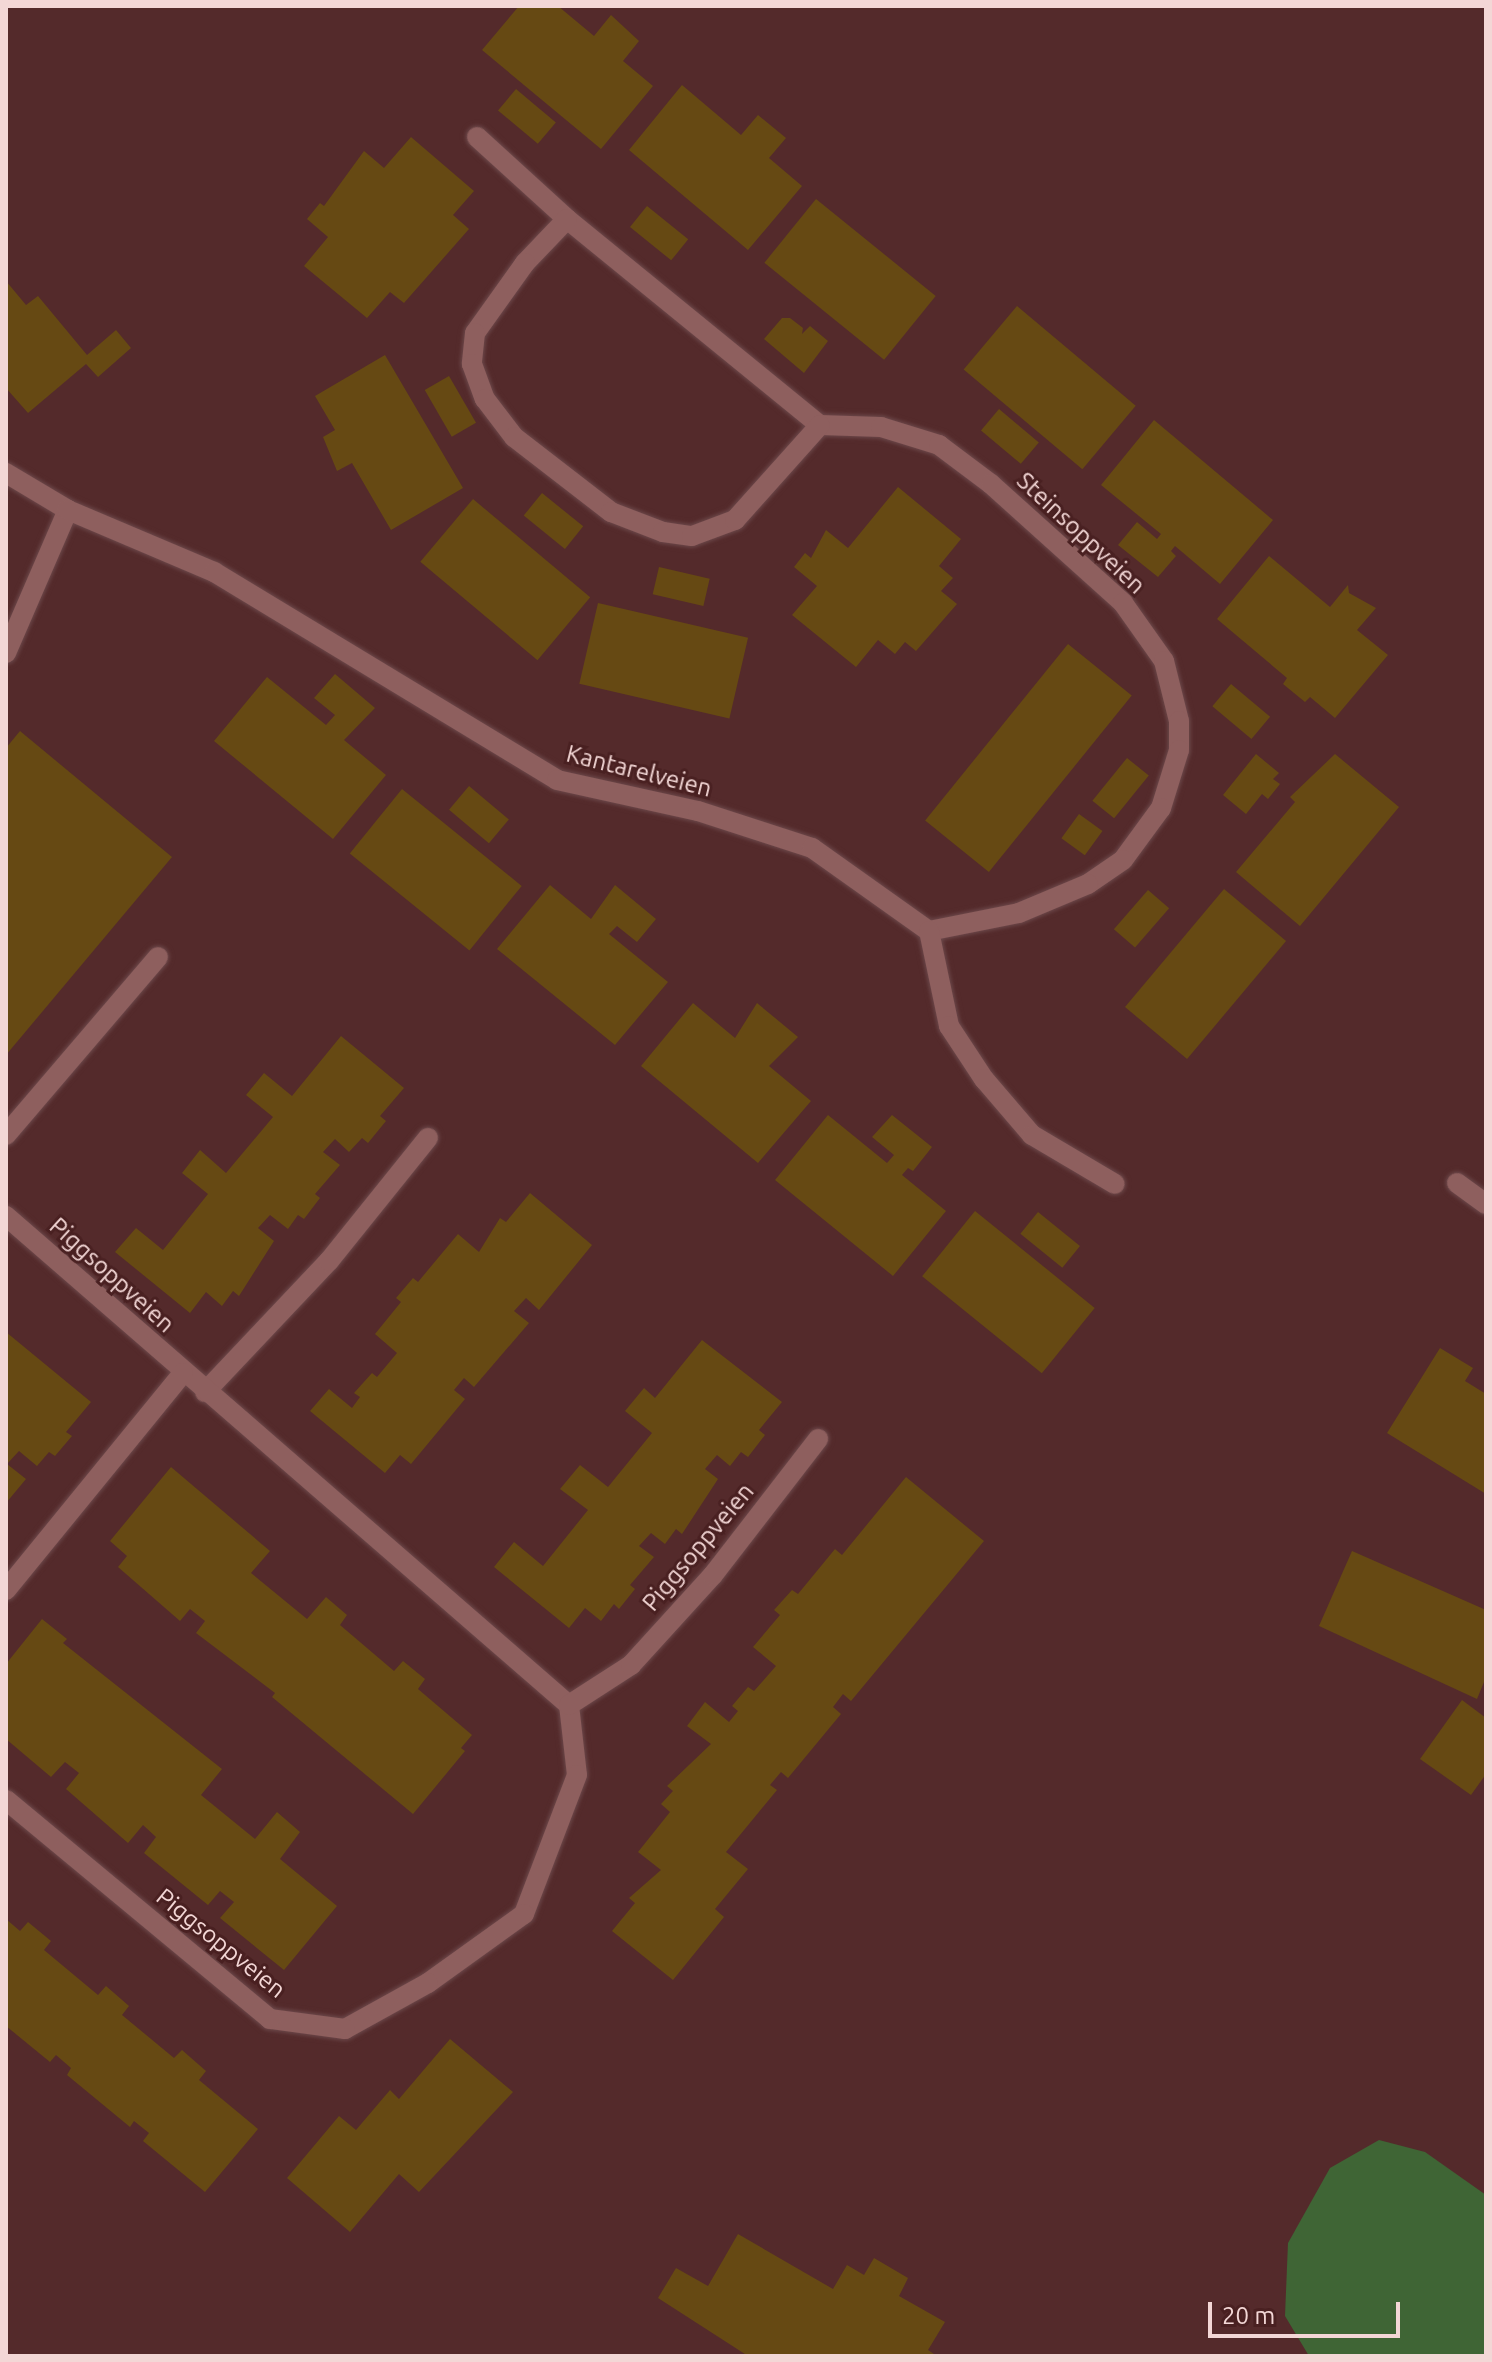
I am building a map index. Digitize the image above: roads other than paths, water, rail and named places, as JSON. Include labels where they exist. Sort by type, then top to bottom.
[{"type":"street","points":[[477,137],[567,219],[820,425],[735,520],[692,536],[663,532],[611,512],[514,437],[485,399],[472,364],[475,333],[525,263],[567,219]]},
{"type":"street","name":"Steinsoppveien","points":[[820,425],[881,427],[939,445],[991,484],[1123,603],[1164,661],[1179,721],[1179,750],[1161,808],[1123,860],[1088,884],[1019,913],[929,931]]},
{"type":"street","name":"Kantarelveien","points":[[6,473],[68,510],[214,572],[557,780],[698,811],[812,848],[929,931]]},
{"type":"street","points":[[6,653],[68,510]]},
{"type":"street","points":[[929,931],[949,1026],[984,1079],[1032,1135],[1115,1184]]},
{"type":"street","points":[[6,1135],[158,957]]},
{"type":"street","points":[[205,1392],[329,1261],[428,1138]]},
{"type":"street","points":[[1457,1183],[1486,1204]]},
{"type":"street","name":"Piggsoppveien","points":[[6,1216],[183,1373],[569,1705],[577,1775],[524,1914],[428,1983],[345,2029],[270,2019],[6,1800]]},
{"type":"street","points":[[6,1590],[183,1373]]},
{"type":"street","name":"Piggsoppveien","points":[[569,1705],[631,1665],[713,1575],[818,1439]]}]
